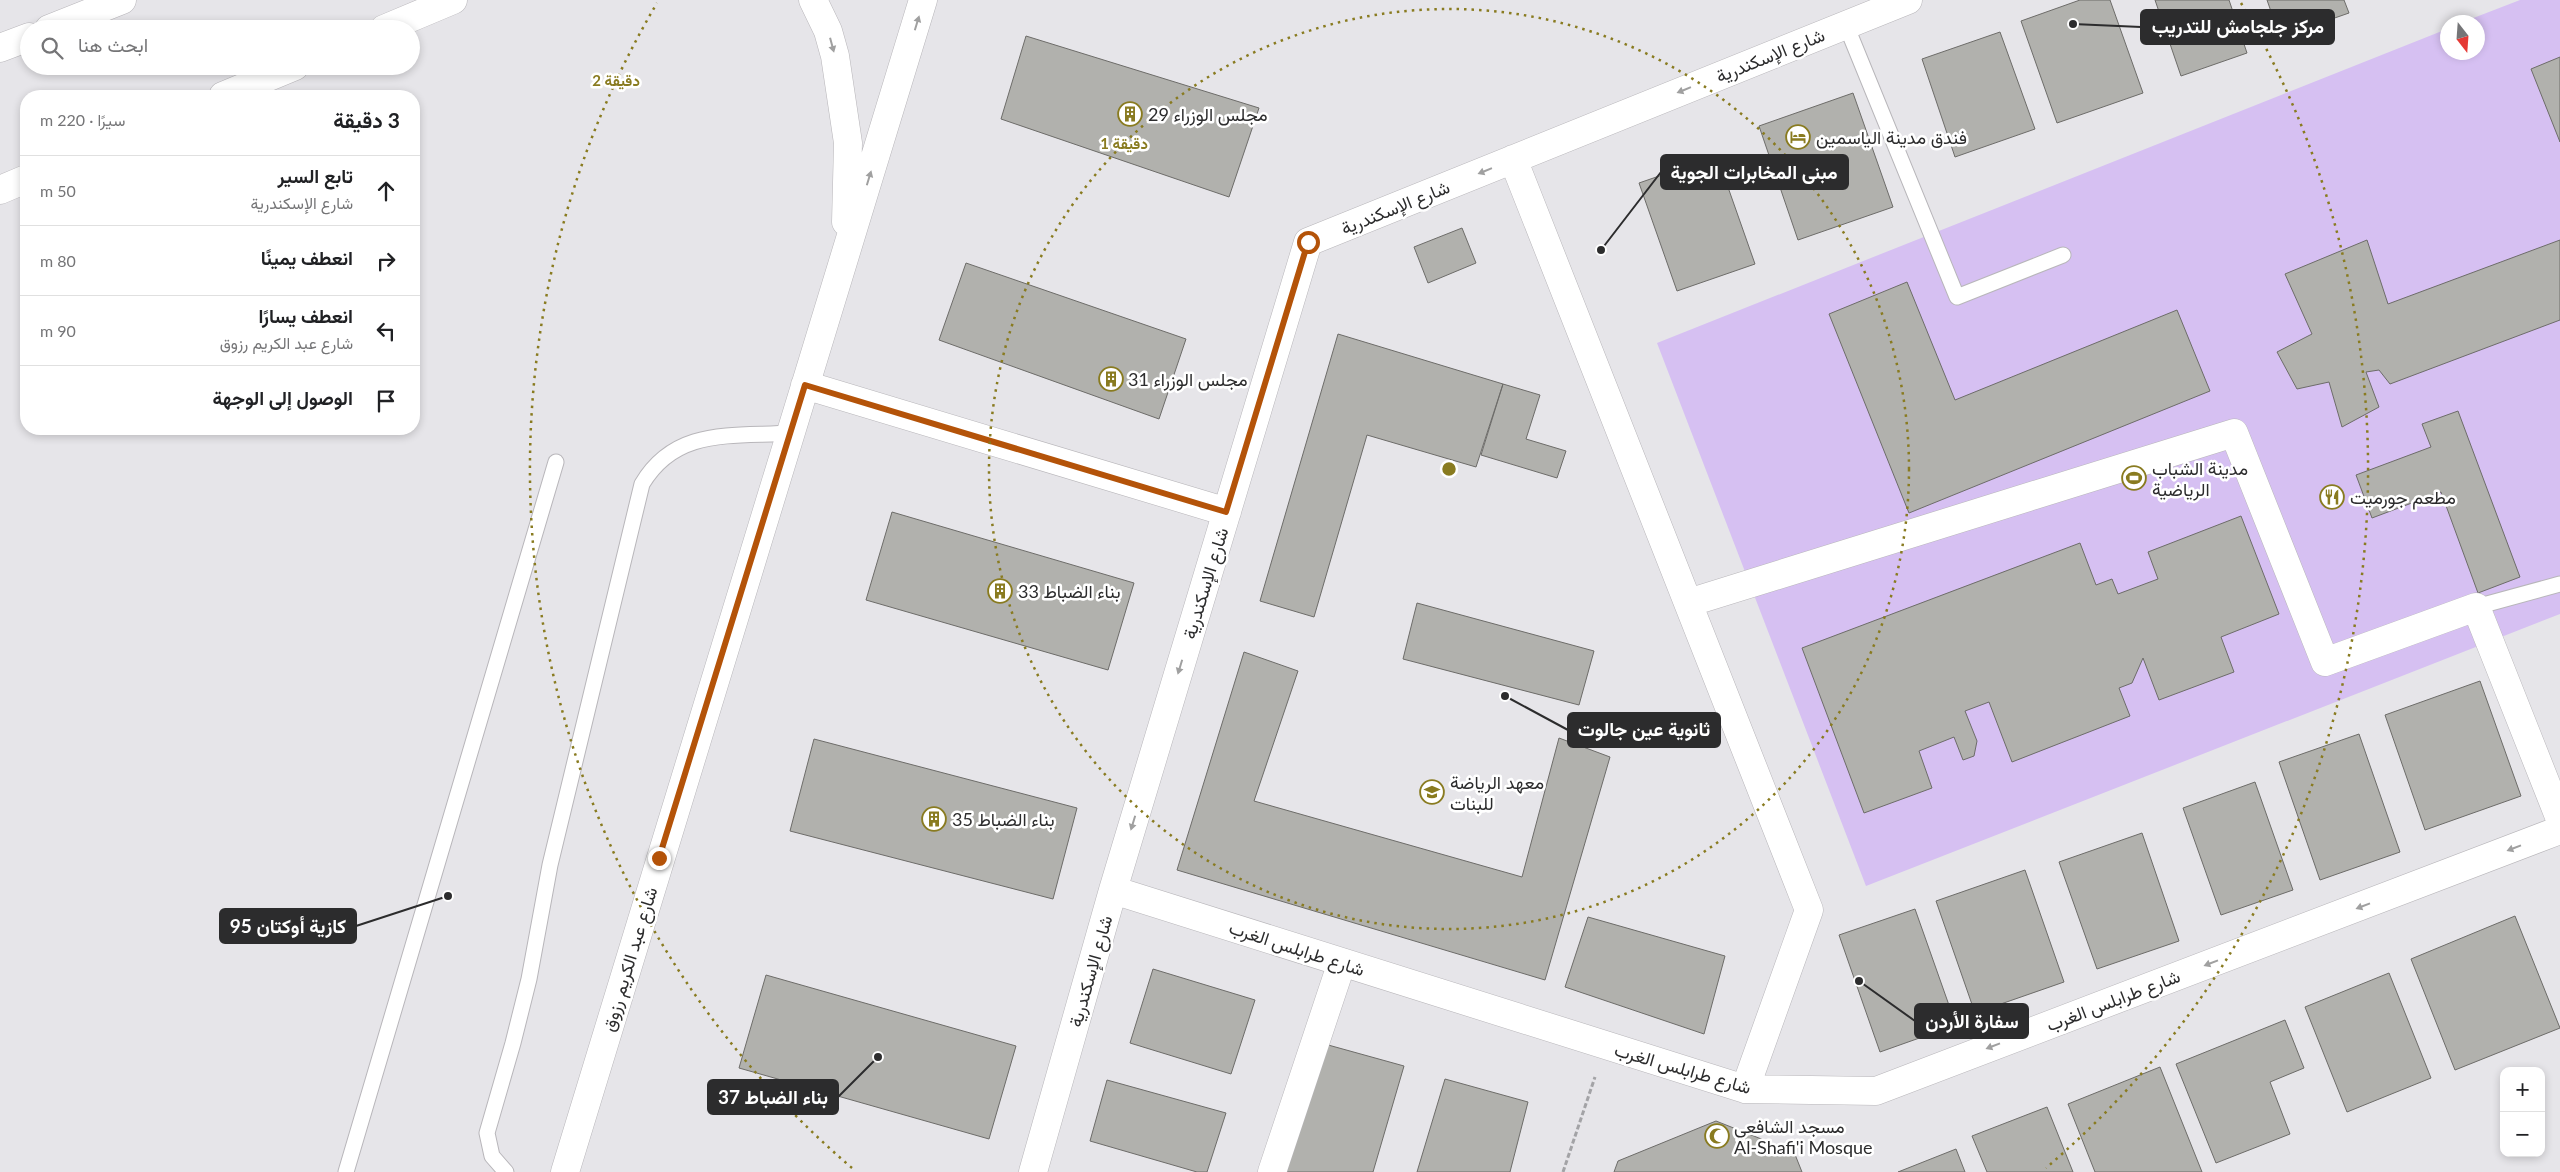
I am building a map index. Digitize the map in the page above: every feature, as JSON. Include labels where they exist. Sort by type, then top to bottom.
[{"type":"main road","points":[[72,20],[122,0]]},
{"type":"main road","points":[[405,20],[453,0]]},
{"type":"main road","points":[[813,0],[828,31],[835,56],[848,143],[845,258]]},
{"type":"main road","name":"شارع عبد الكريم رزوق","points":[[565,1172],[924,0]]},
{"type":"main road","name":"شارع الإسكندرية","points":[[1033,1172],[1113,890],[1308,242],[1908,0]]},
{"type":"main road","points":[[0,48],[20,40]]},
{"type":"main road","points":[[237,90],[273,75]]},
{"type":"main road","points":[[1513,159],[1809,910],[1745,1089]]},
{"type":"main road","points":[[0,190],[20,182]]},
{"type":"main road","points":[[805,385],[1226,512]]},
{"type":"main road","points":[[1688,603],[2234,433],[2325,662],[2476,607],[2560,819]]},
{"type":"main road","name":"شارع طرابلس الغرب","points":[[1113,890],[1745,1089],[1876,1091],[2560,830]]},
{"type":"main road","points":[[1272,1172],[1342,962]]},
{"type":"lane","points":[[1846,25],[1957,297],[2063,255]]},
{"type":"lane","points":[[506,1172],[492,1156],[487,1134],[529,978],[550,865],[642,484],[651,468],[680,445],[698,440],[791,433]]},
{"type":"lane","points":[[346,1172],[556,462]]},
{"type":"lane","points":[[2476,607],[2560,584]]},
{"type":"path","points":[[1563,1172],[1606,1046]]},
{"type":"shaded area","name":"مدينة الشباب الرياضية","points":[[2520,0],[2560,0],[2560,614],[1866,886],[1657,343],[2440,32],[2440,60],[2485,60],[2485,15],[2481,15]]},
{"type":"building","points":[[2080,0],[2110,0],[2143,93],[2057,123],[2021,21]]},
{"type":"building","points":[[2155,0],[2229,0],[2247,53],[2181,76]]},
{"type":"building","points":[[2267,0],[2344,0],[2349,13],[2280,37]]},
{"type":"building","points":[[2000,32],[2035,129],[1955,157],[1922,59]]},
{"type":"building","name":"مجلس الوزراء 29","points":[[1026,36],[1259,108],[1229,197],[1001,119]]},
{"type":"building","points":[[2560,57],[2560,142],[2531,69]]},
{"type":"building","points":[[1853,93],[1893,207],[1798,240],[1759,126]]},
{"type":"building","points":[[1717,156],[1755,264],[1677,291],[1639,183]]},
{"type":"building","points":[[1462,228],[1476,263],[1428,283],[1414,247]]},
{"type":"building","points":[[2367,240],[2388,304],[2560,240],[2560,320],[2390,384],[2379,370],[2366,372],[2379,407],[2342,427],[2329,382],[2297,389],[2277,352],[2312,334],[2285,274]]},
{"type":"building","name":"مجلس الوزراء 31","points":[[966,263],[1186,339],[1159,419],[939,340]]},
{"type":"building","points":[[1907,282],[1955,400],[2177,310],[2210,391],[1909,513],[1829,314]]},
{"type":"building","points":[[1338,334],[1503,384],[1476,467],[1367,435],[1314,617],[1260,601]]},
{"type":"building","points":[[1503,384],[1540,395],[1526,439],[1566,451],[1557,478],[1481,455]]},
{"type":"building","points":[[2458,411],[2520,577],[2478,593],[2441,492],[2372,518],[2356,475],[2431,447],[2422,424]]},
{"type":"building","name":"بناء الضباط 33","points":[[892,512],[1134,583],[1108,670],[866,600]]},
{"type":"building","points":[[2241,516],[2279,614],[2221,637],[2234,672],[2159,700],[2143,658],[2132,683],[2119,688],[2130,716],[2012,762],[1989,702],[1965,711],[1977,741],[1974,756],[1963,760],[1954,737],[1919,751],[1932,788],[1864,813],[1802,648],[2080,543],[2096,585],[2112,579],[2118,594],[2158,579],[2148,552]]},
{"type":"building","points":[[1417,603],[1594,651],[1579,705],[1403,659]]},
{"type":"building","points":[[1244,652],[1298,671],[1254,801],[1522,877],[1559,738],[1610,757],[1545,980],[1177,870]]},
{"type":"building","points":[[2480,681],[2521,796],[2425,830],[2385,715]]},
{"type":"building","points":[[2359,734],[2400,852],[2320,880],[2279,762]]},
{"type":"building","name":"بناء الضباط 35","points":[[814,739],[1077,808],[1053,899],[790,831]]},
{"type":"building","points":[[2255,782],[2293,890],[2221,915],[2183,808]]},
{"type":"building","points":[[2142,833],[2179,941],[2097,969],[2059,862]]},
{"type":"building","points":[[2025,870],[2064,982],[1975,1013],[1936,901]]},
{"type":"building","points":[[1915,909],[1956,1025],[1880,1052],[1839,935]]},
{"type":"building","points":[[2515,916],[2560,1028],[2455,1070],[2411,959]]},
{"type":"building","points":[[1588,917],[1725,956],[1704,1034],[1565,987]]},
{"type":"building","points":[[1153,969],[1255,1000],[1231,1074],[1130,1043]]},
{"type":"building","points":[[2389,973],[2431,1078],[2347,1112],[2305,1007]]},
{"type":"building","points":[[766,975],[1016,1046],[989,1139],[739,1068]]},
{"type":"building","points":[[2285,1020],[2304,1068],[2270,1082],[2290,1134],[2216,1163],[2176,1064]]},
{"type":"building","points":[[1321,1043],[1404,1066],[1373,1172],[1283,1172]]},
{"type":"building","points":[[2160,1067],[2202,1172],[2095,1172],[2068,1104]]},
{"type":"building","points":[[1445,1079],[1528,1102],[1510,1172],[1417,1172]]},
{"type":"building","points":[[1107,1080],[1226,1113],[1207,1172],[1197,1172],[1090,1141]]},
{"type":"building","points":[[2047,1107],[2073,1172],[1987,1172],[1972,1136]]},
{"type":"building","name":"مسجد الشافعي Al-Shafi'i Mosque","points":[[1716,1121],[1794,1152],[1802,1172],[1614,1172],[1618,1161]]},
{"type":"building","points":[[1956,1149],[1965,1172],[1898,1172]]},
{"type":"place","name":"مركز جلجامش للتدريب","points":[[2073,24]]},
{"type":"place","name":"مجلس الوزراء 29","points":[[1130,114]]},
{"type":"place","name":"فندق مدينة الياسمين","points":[[1798,137]]},
{"type":"place","name":"مبنى المخابرات الجوية","points":[[1601,250]]},
{"type":"place","name":"مجلس الوزراء 31","points":[[1111,379]]},
{"type":"place","name":"مدينة الشباب الرياضية","points":[[2134,478]]},
{"type":"place","name":"مطعم جورميت","points":[[2332,497]]},
{"type":"place","name":"بناء الضباط 33","points":[[1000,591]]},
{"type":"place","name":"ثانوية عين جالوت","points":[[1505,696]]},
{"type":"place","name":"معهد الرياضة للبنات","points":[[1432,792]]},
{"type":"place","name":"بناء الضباط 35","points":[[934,819]]},
{"type":"place","name":"كازية أوكتان 95","points":[[448,896]]},
{"type":"place","name":"سفارة الأردن","points":[[1859,981]]},
{"type":"place","name":"بناء الضباط 37","points":[[878,1057]]},
{"type":"place","name":"مسجد الشافعي Al-Shafi'i Mosque","points":[[1717,1136]]},
{"type":"route","points":[[659,858],[805,385],[1226,512],[1308,242]]}]
